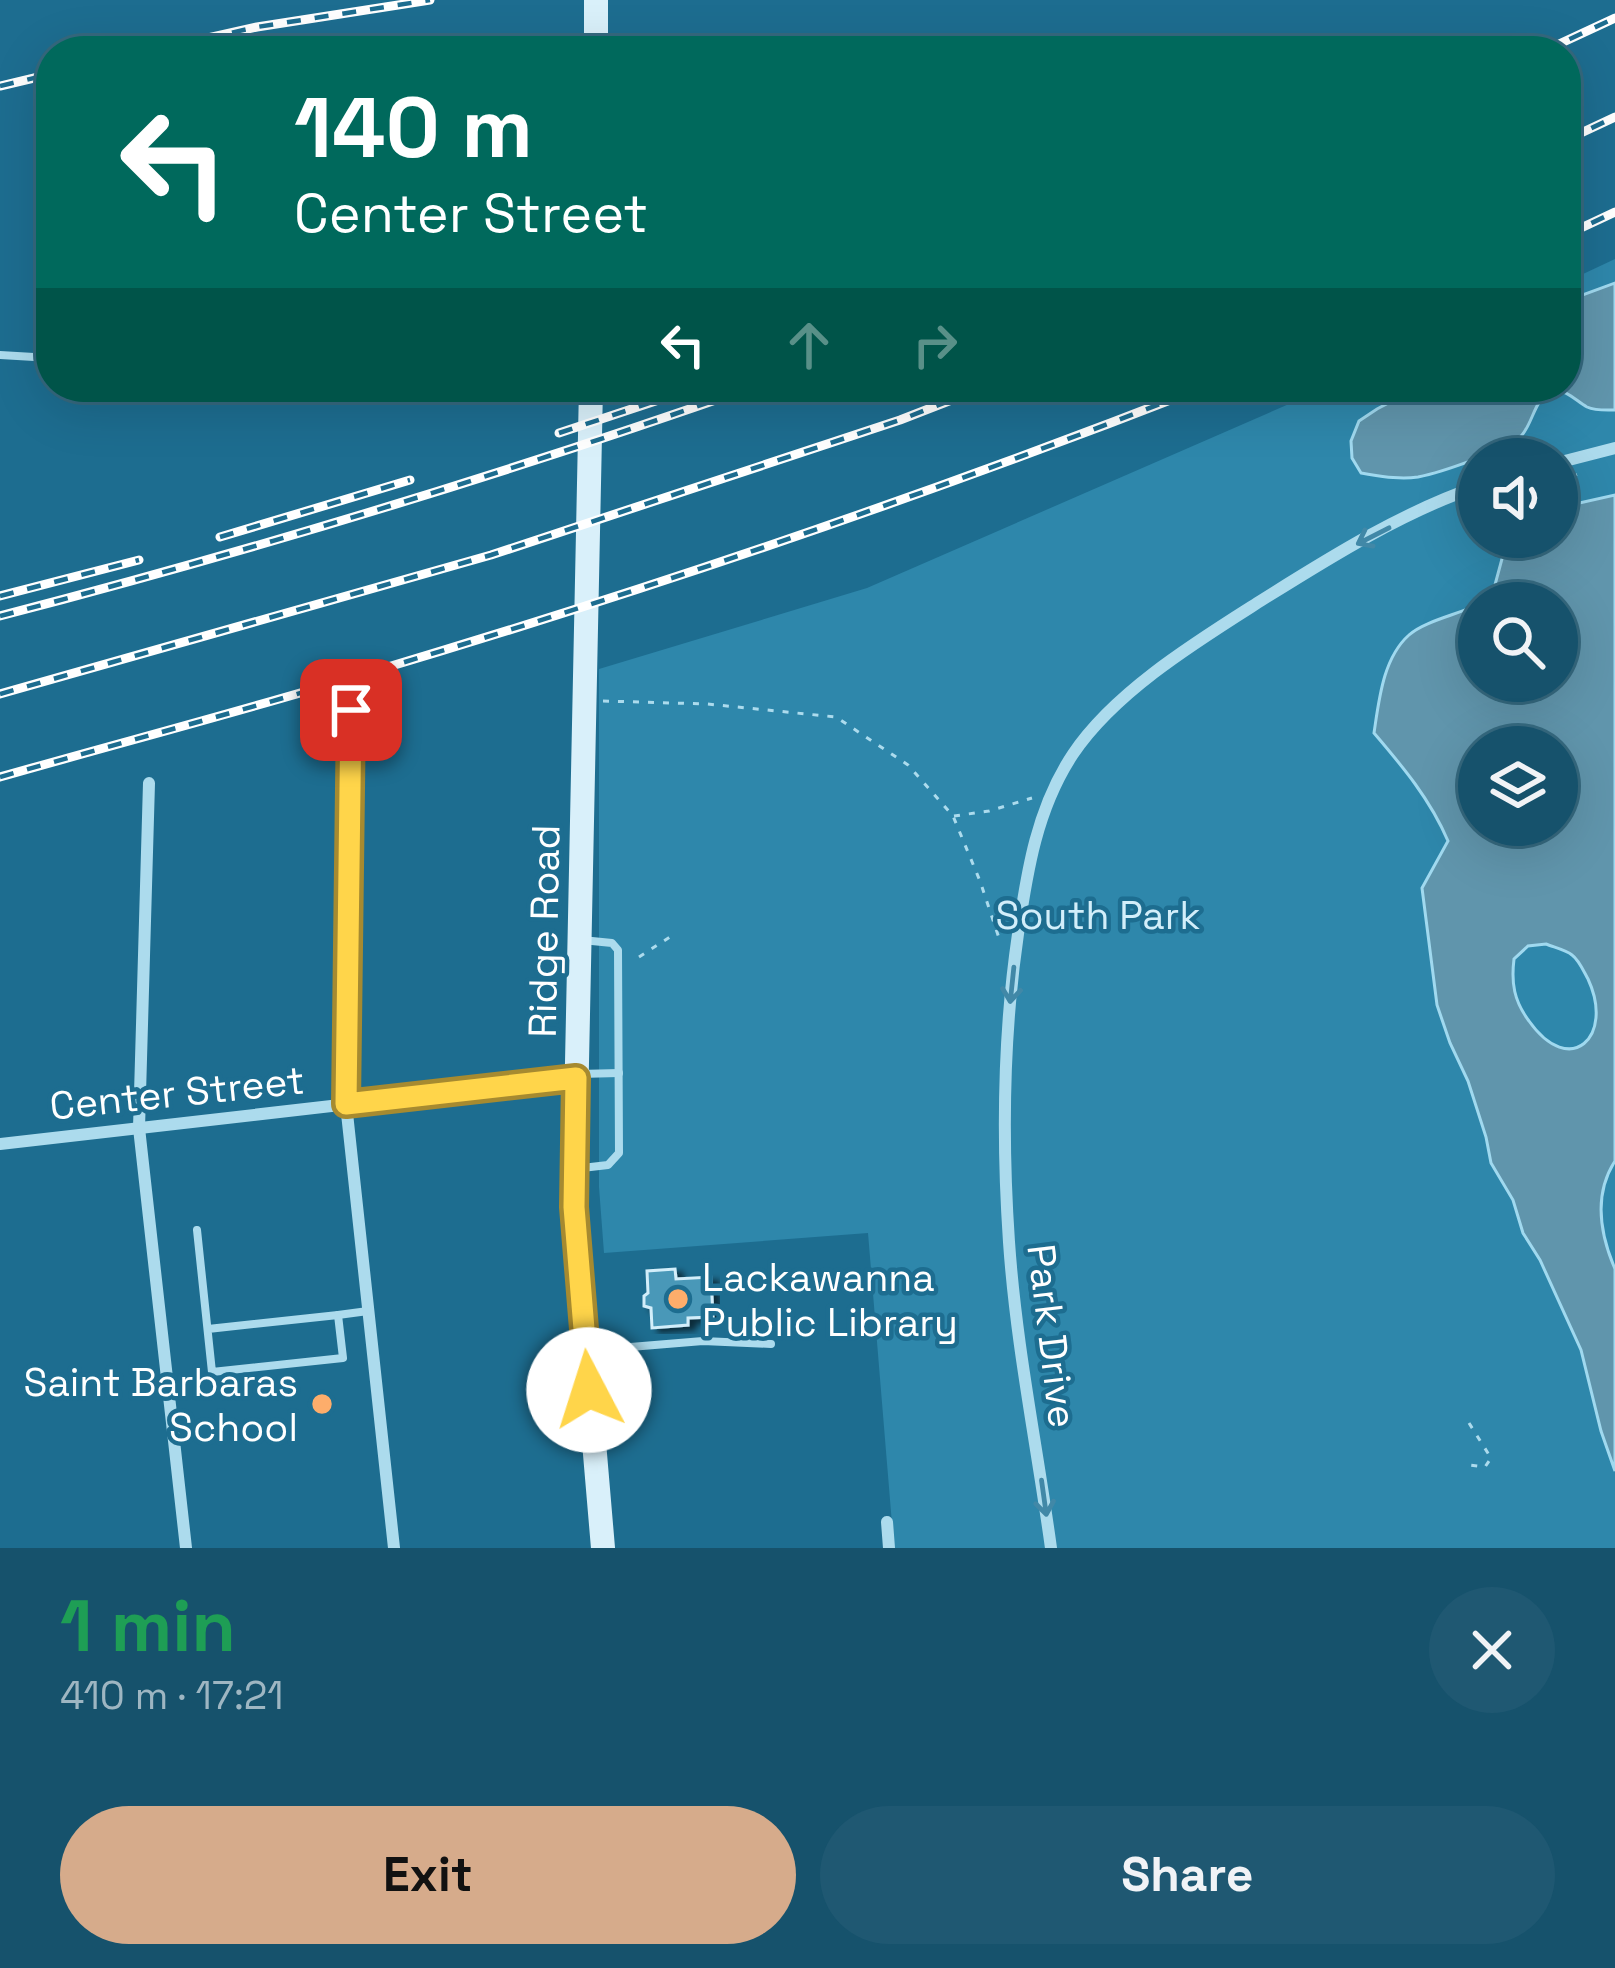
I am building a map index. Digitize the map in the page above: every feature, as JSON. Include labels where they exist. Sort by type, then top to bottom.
[{"type":"main road","points":[[596,0],[596,36]]},
{"type":"main road","name":"Ridge Road","points":[[590,402],[574,1207],[603,1548]]},
{"type":"street","points":[[1578,458],[1615,448]]},
{"type":"street","name":"Park Drive","points":[[1051,1548],[1014,1295],[1005,1136],[1010,986],[1033,845],[1053,789],[1103,716],[1142,682],[1324,561],[1458,494]]},
{"type":"street","points":[[351,710],[346,1104],[394,1548]]},
{"type":"street","points":[[149,783],[139,1128],[186,1548]]},
{"type":"street","name":"Center Street","points":[[0,1144],[576,1076]]},
{"type":"street","points":[[887,1522],[889,1548]]},
{"type":"lane","points":[[0,355],[36,357]]},
{"type":"lane","points":[[575,1169],[608,1165],[619,1153],[618,950],[613,943],[578,940]]},
{"type":"lane","points":[[576,1076],[619,1073]]},
{"type":"lane","points":[[197,1230],[212,1372],[343,1358],[338,1315]]},
{"type":"lane","points":[[208,1329],[368,1311]]},
{"type":"lane","points":[[586,1350],[703,1341],[771,1344]]},
{"type":"path","points":[[1578,474],[1586,471]]},
{"type":"path","points":[[586,701],[707,704],[836,717],[908,765],[952,816],[1001,943]]},
{"type":"path","points":[[952,816],[1018,804],[1053,789]]},
{"type":"path","points":[[639,957],[676,933]]},
{"type":"path","points":[[1469,1423],[1491,1458],[1484,1467],[1469,1465]]},
{"type":"green space","name":"South Park","points":[[1615,259],[1615,1548],[894,1548],[868,1233],[604,1253],[599,1187],[599,669],[867,588],[1294,402],[1581,402],[1581,275]]},
{"type":"shaded area","points":[[1615,283],[1615,410],[1590,408],[1581,402],[1581,295]]},
{"type":"shaded area","points":[[1390,402],[1540,402],[1518,438],[1458,438],[1458,465],[1418,477],[1361,473],[1352,458],[1351,441],[1359,421]]},
{"type":"shaded area","points":[[1615,495],[1615,1161],[1604,1187],[1601,1215],[1615,1269],[1615,1471],[1581,1350],[1523,1233],[1513,1200],[1491,1163],[1468,1081],[1437,1005],[1422,888],[1448,841],[1424,797],[1374,733],[1384,680],[1400,644],[1424,626],[1458,612],[1458,702],[1578,702],[1578,582],[1496,582],[1502,558],[1578,558],[1578,503]],"holes":[[[1546,944],[1575,957],[1595,1000],[1592,1033],[1584,1044],[1573,1048],[1559,1047],[1544,1038],[1524,1014],[1513,976],[1514,959],[1528,946]]]},
{"type":"building","name":"Lackawanna Public Library","points":[[675,1269],[676,1279],[711,1277],[713,1317],[652,1328],[651,1308],[644,1306],[647,1271]]},
{"type":"railway","points":[[217,36],[430,0]]},
{"type":"railway","points":[[1576,36],[1615,18]]},
{"type":"railway","points":[[0,86],[36,78]]},
{"type":"railway","points":[[1581,133],[1615,117]]},
{"type":"railway","points":[[1581,228],[1615,212]]},
{"type":"railway","points":[[559,433],[653,402]]},
{"type":"railway","points":[[0,616],[379,509],[708,402]]},
{"type":"railway","points":[[0,694],[491,555],[946,402]]},
{"type":"railway","points":[[0,777],[322,687],[579,608],[789,539],[1165,402]]},
{"type":"railway","points":[[220,537],[410,480]]},
{"type":"railway","points":[[0,596],[139,560]]},
{"type":"place","name":"Lackawanna Public Library","points":[[678,1299]]},
{"type":"place","name":"Saint Barbaras School","points":[[322,1404]]},
{"type":"route","points":[[351,710],[346,1104],[576,1078],[574,1207],[589,1390]]}]
